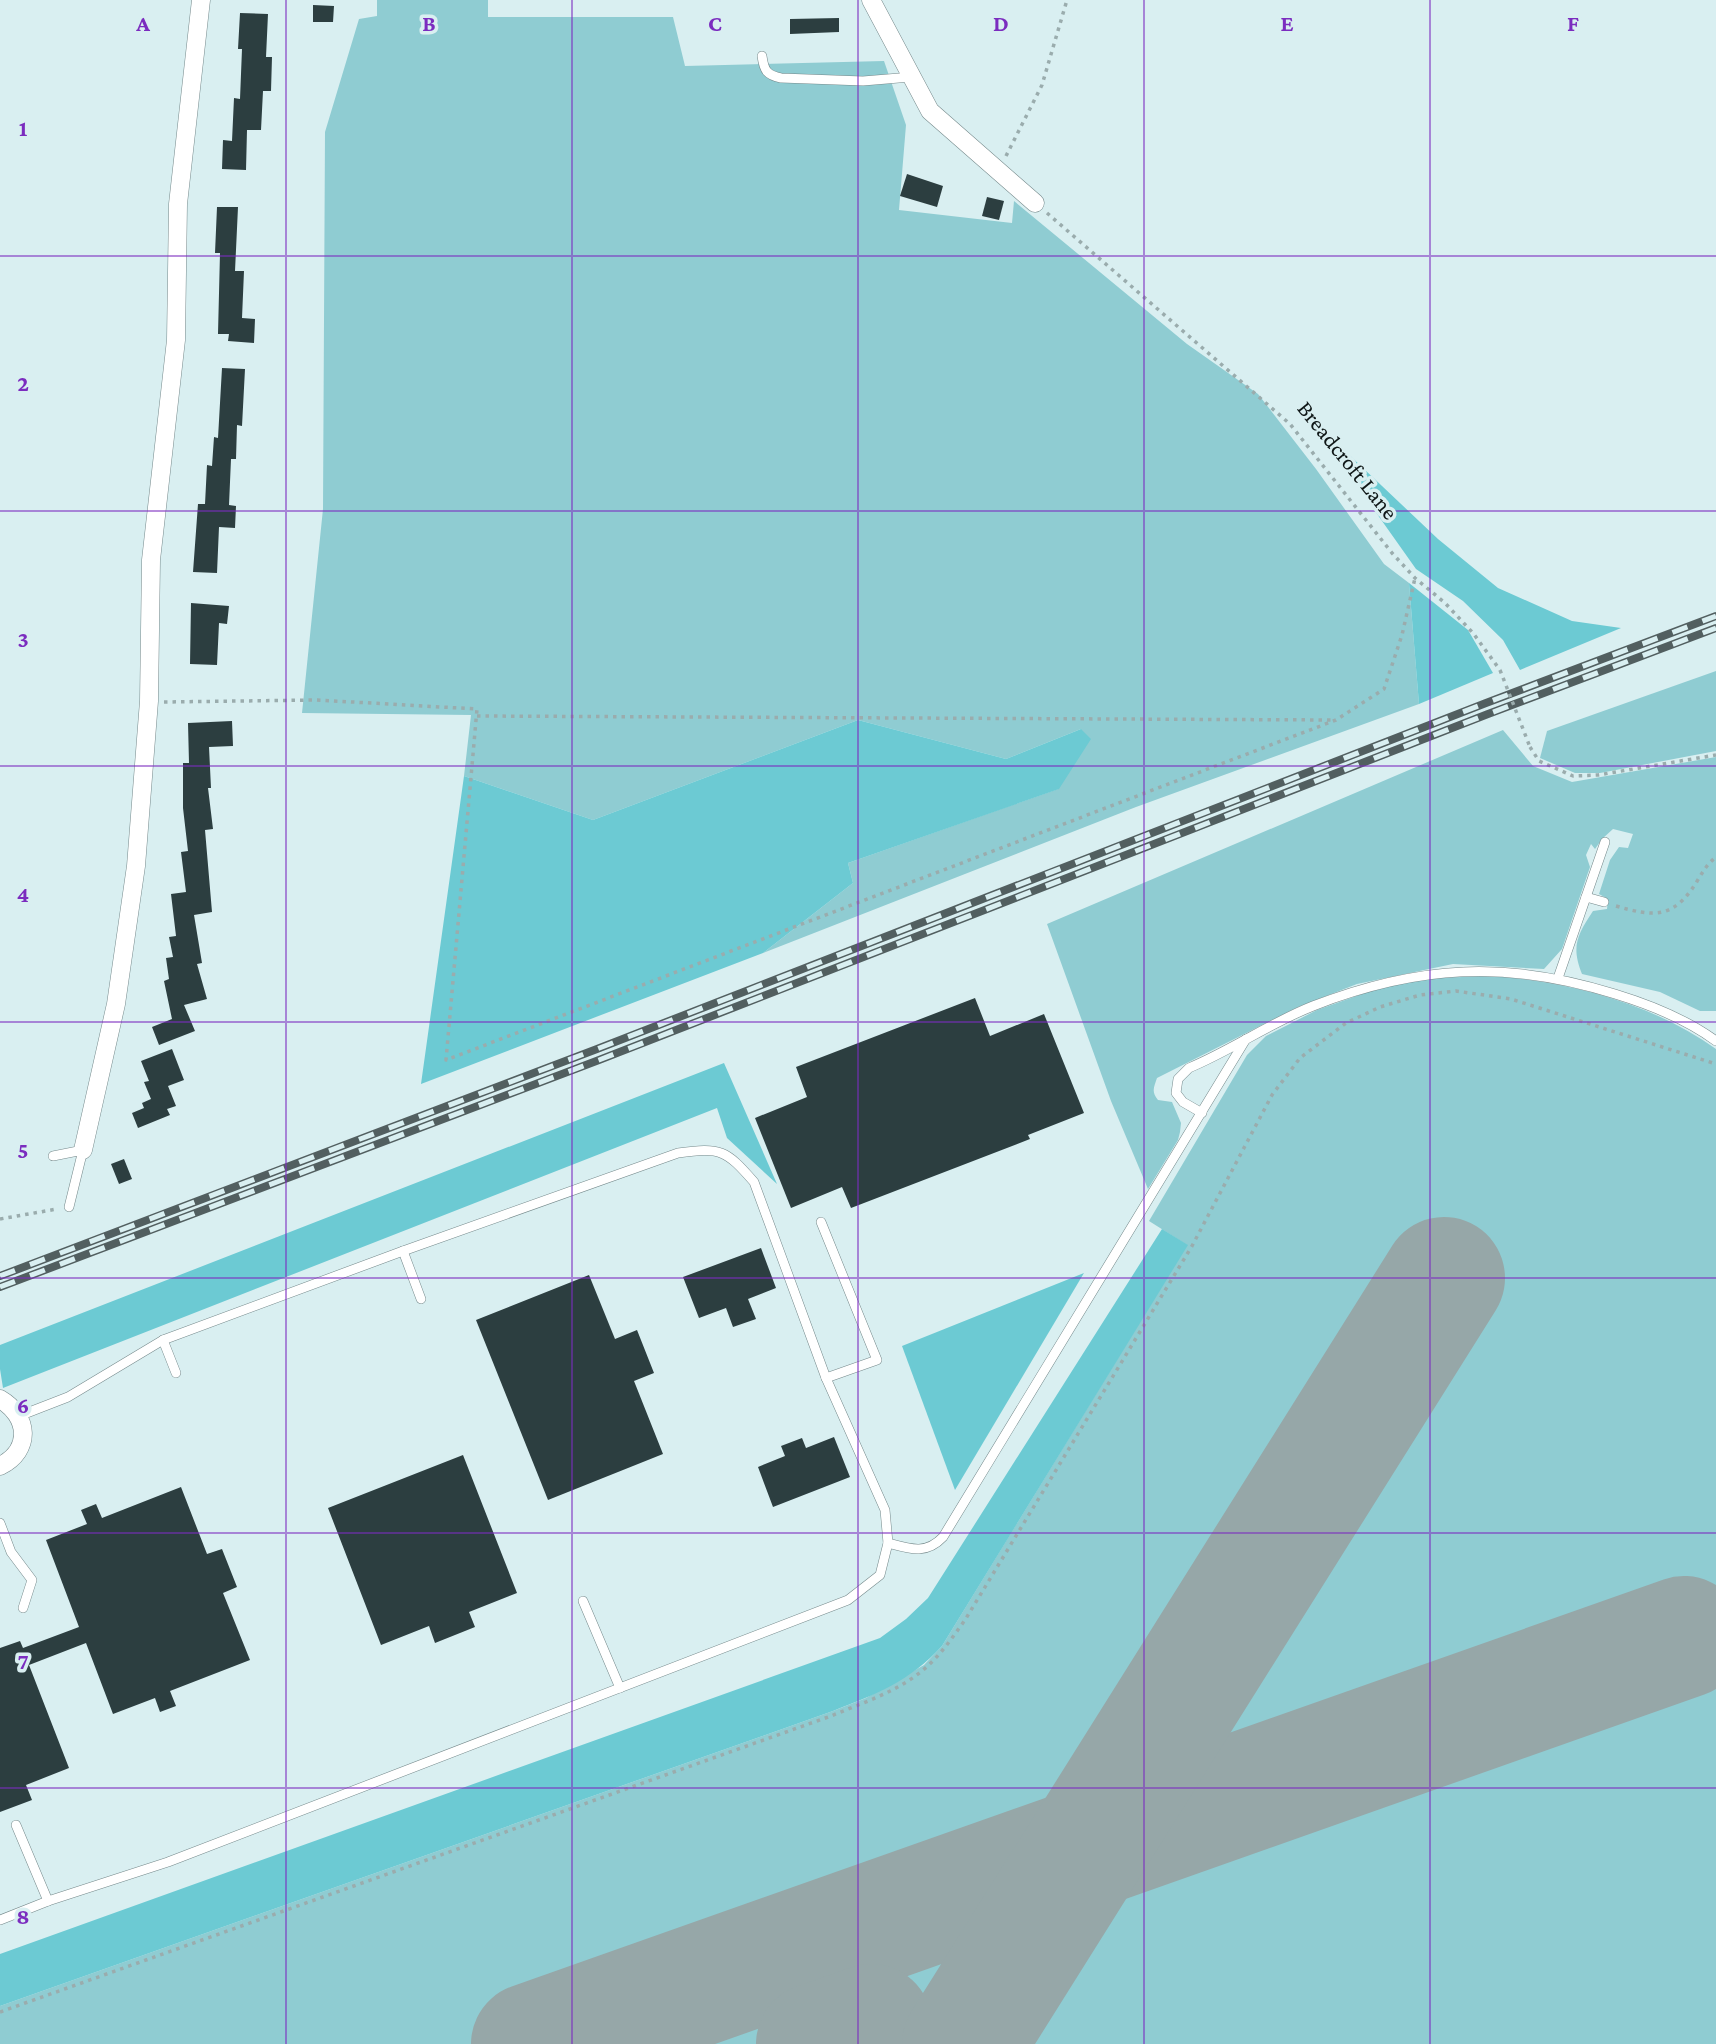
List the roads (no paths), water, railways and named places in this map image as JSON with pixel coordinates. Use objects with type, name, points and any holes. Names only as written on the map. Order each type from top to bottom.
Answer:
[{"type":"street","points":[[83,1150],[116,1004],[136,866],[149,701],[151,560],[176,340],[178,204],[201,0]]},
{"type":"street","points":[[871,0],[930,111],[1035,203]]},
{"type":"street","points":[[0,1399],[11,1405],[19,1416],[23,1439],[12,1459],[0,1466]]},
{"type":"lane","points":[[762,56],[764,70],[781,78],[863,81],[911,76]]},
{"type":"lane","points":[[1558,978],[1605,842]]},
{"type":"lane","points":[[1587,897],[1604,902]]},
{"type":"lane","points":[[1202,1113],[1179,1098],[1175,1087],[1178,1079],[1189,1068],[1312,1007],[1398,979],[1454,972],[1500,971],[1558,978],[1647,1005],[1689,1024],[1716,1041]]},
{"type":"lane","points":[[888,1544],[921,1549],[934,1547],[943,1537],[1246,1039]]},
{"type":"lane","points":[[0,1920],[48,1901],[168,1862],[848,1600],[880,1575],[888,1544],[885,1510],[826,1378],[754,1182],[733,1158],[707,1149],[678,1153],[163,1340],[68,1397],[19,1416]]},
{"type":"lane","points":[[53,1156],[83,1150],[69,1207]]},
{"type":"lane","points":[[821,1222],[877,1360],[826,1378]]},
{"type":"lane","points":[[403,1251],[421,1299]]},
{"type":"lane","points":[[163,1340],[176,1373]]},
{"type":"lane","points":[[0,1523],[11,1552],[32,1580],[23,1608]]},
{"type":"lane","points":[[583,1601],[620,1688]]},
{"type":"lane","points":[[16,1825],[48,1901]]},
{"type":"railway","points":[[0,1276],[597,1049],[1716,616]]},
{"type":"railway","points":[[0,1287],[599,1060],[1716,628]]}]
